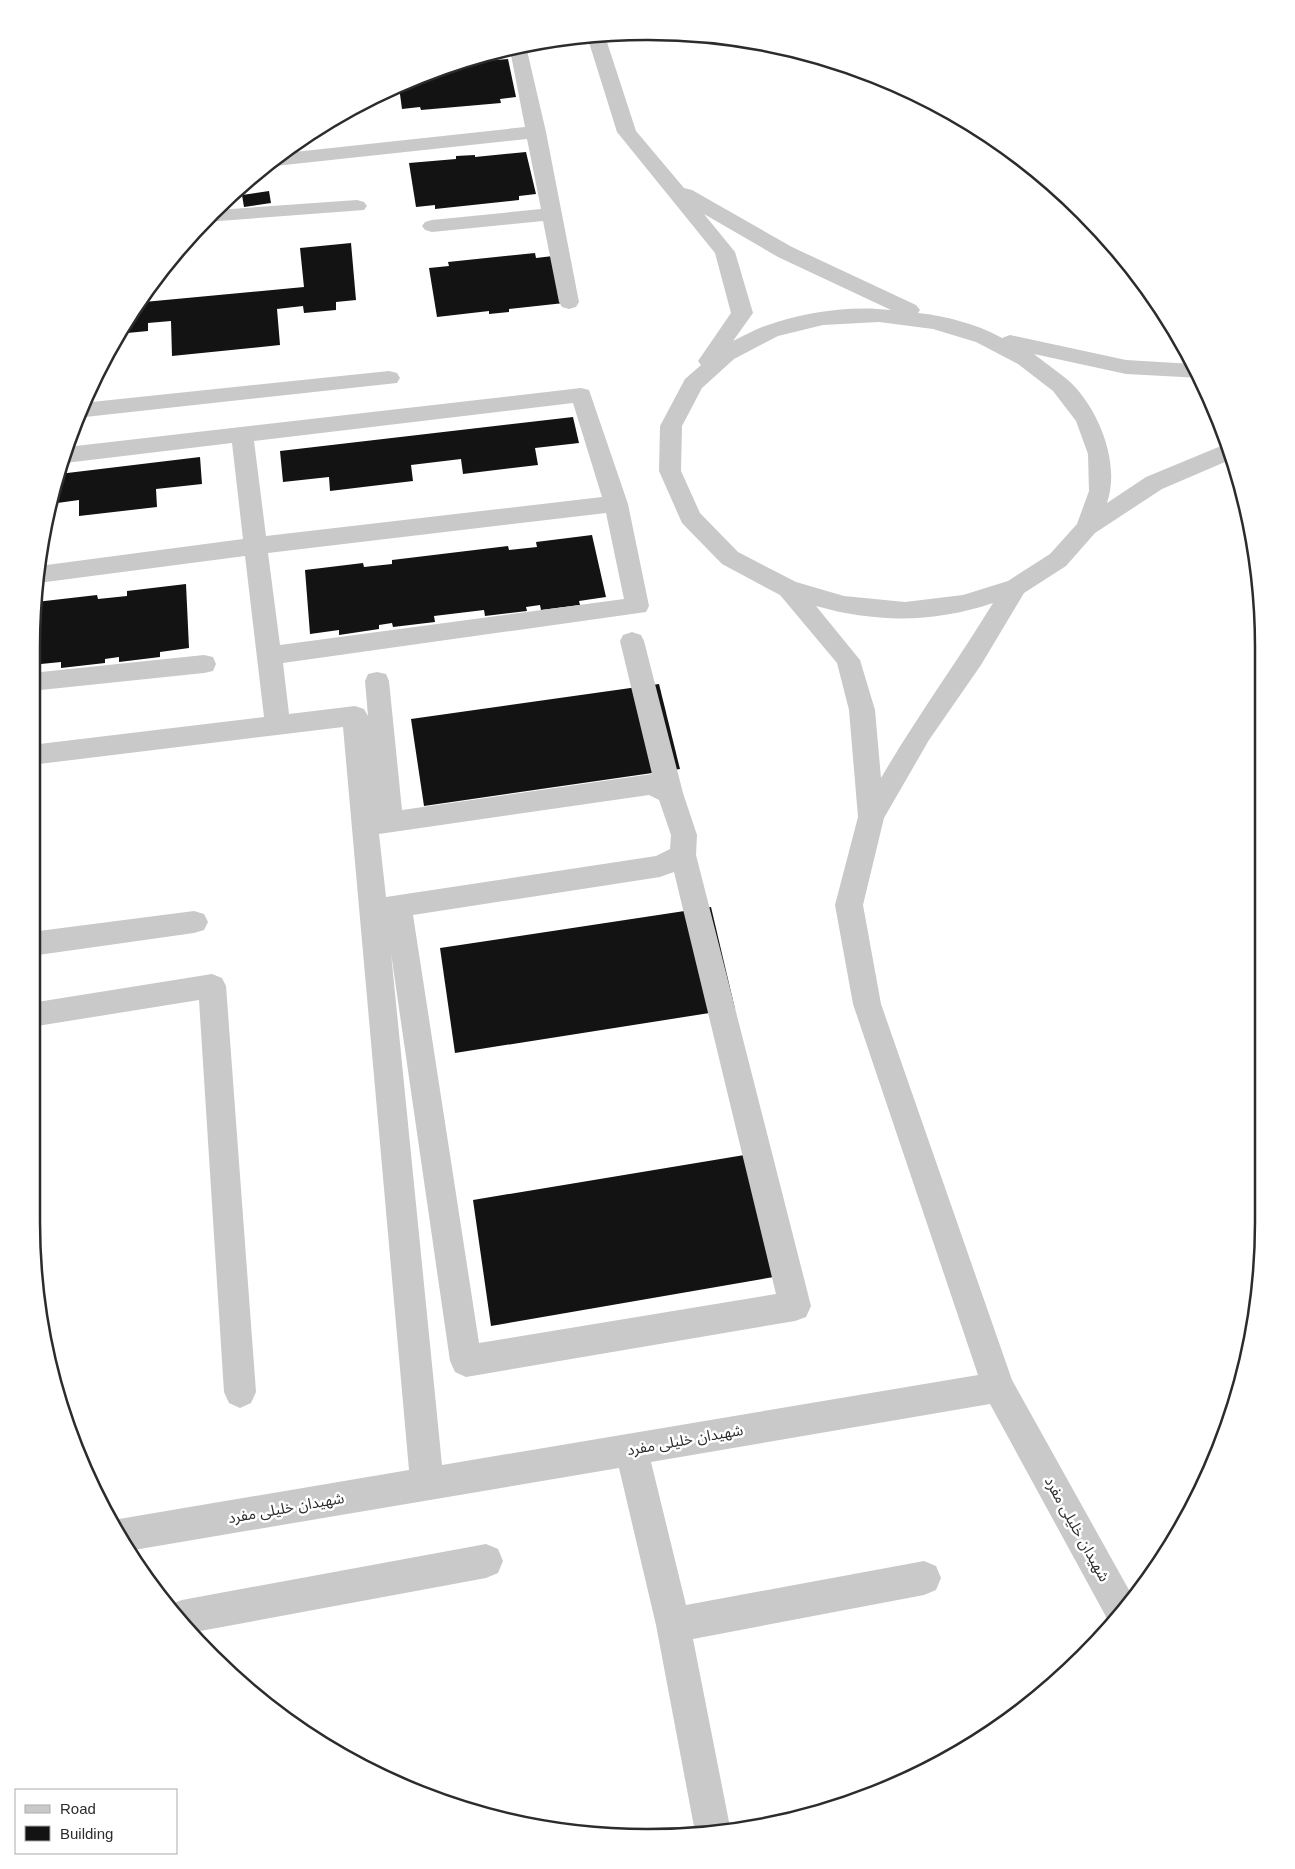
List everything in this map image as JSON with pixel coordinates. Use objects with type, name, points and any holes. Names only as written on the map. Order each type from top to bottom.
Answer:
[{"type":"street","points":[[598,42],[627,132],[725,252],[742,312],[693,384],[671,426],[670,471],[690,517],[730,558],[788,590],[844,606],[905,611],[964,604],[1016,587],[1058,560],[1086,527],[1154,483],[1223,453]]},
{"type":"street","points":[[520,54],[569,302]]},
{"type":"street","points":[[288,159],[536,132]]},
{"type":"street","points":[[671,186],[785,252],[849,284],[936,322],[984,337],[1126,367],[1188,371]]},
{"type":"street","points":[[224,213],[357,206]]},
{"type":"street","points":[[432,226],[552,214]]},
{"type":"street","points":[[693,384],[726,354],[771,331],[823,318],[879,315],[936,322]]},
{"type":"street","points":[[984,337],[1026,359],[1061,386],[1086,419],[1099,454],[1100,491],[1086,527]]},
{"type":"street","points":[[88,410],[389,378]]},
{"type":"street","points":[[71,455],[581,395],[616,504],[637,606],[269,656]]},
{"type":"street","points":[[242,436],[278,725]]},
{"type":"street","points":[[44,574],[256,546],[616,504]]},
{"type":"street","points":[[998,1387],[867,1004],[849,905],[871,817],[920,733],[972,658],[1016,587]]},
{"type":"street","points":[[788,590],[848,660],[862,710],[871,817]]},
{"type":"street","points":[[386,909],[466,1361],[795,1306],[683,855],[684,835],[670,793],[632,641]]},
{"type":"street","points":[[40,681],[204,664]]},
{"type":"street","points":[[377,680],[378,824],[386,909],[427,1484]]},
{"type":"street","points":[[40,754],[355,716],[378,824]]},
{"type":"street","points":[[378,824],[651,784],[670,793]]},
{"type":"street","points":[[386,909],[660,866],[683,855]]},
{"type":"street","points":[[40,943],[194,922]]},
{"type":"street","points":[[40,1014],[212,986],[240,1392]]},
{"type":"street","name":"شهیدان خلیلی مفرد","points":[[127,1535],[998,1387],[1118,1605]]},
{"type":"street","points":[[632,1449],[673,1625],[712,1826]]},
{"type":"street","points":[[186,1616],[486,1561]]},
{"type":"street","points":[[673,1625],[924,1578]]},
{"type":"building","points":[[508,59],[516,97],[500,99],[501,103],[421,110],[420,107],[402,109],[400,93],[452,72],[493,60]]},
{"type":"building","points":[[526,152],[536,194],[519,196],[519,200],[435,209],[435,205],[416,207],[409,163],[456,159],[456,156],[475,155],[475,157]]},
{"type":"building","points":[[269,191],[271,203],[244,207],[243,195]]},
{"type":"building","points":[[351,243],[356,300],[336,302],[336,310],[304,313],[303,306],[277,309],[280,345],[172,356],[171,321],[148,323],[148,331],[128,333],[148,302],[304,287],[300,248]]},
{"type":"building","points":[[535,253],[536,258],[553,256],[564,303],[509,309],[509,312],[489,314],[489,311],[437,317],[429,268],[449,266],[448,262]]},
{"type":"building","points":[[573,417],[579,443],[535,448],[538,465],[463,474],[461,459],[411,465],[413,481],[330,491],[329,477],[283,482],[280,451]]},
{"type":"building","points":[[200,457],[202,484],[156,489],[157,507],[79,516],[79,500],[58,503],[66,473]]},
{"type":"building","points":[[592,535],[606,597],[579,601],[580,605],[541,610],[540,605],[526,607],[527,611],[485,616],[484,610],[434,616],[435,622],[393,627],[392,623],[379,625],[379,629],[339,635],[339,630],[310,634],[305,570],[363,563],[364,567],[392,564],[392,560],[508,546],[509,550],[537,547],[536,542]]},
{"type":"building","points":[[186,584],[189,648],[160,652],[160,657],[119,662],[119,657],[105,659],[105,663],[61,668],[61,662],[40,664],[42,601],[97,595],[98,599],[127,596],[127,591]]},
{"type":"building","points":[[659,684],[680,769],[424,806],[411,719]]},
{"type":"building","points":[[711,907],[735,1009],[455,1053],[440,948]]},
{"type":"building","points":[[768,1151],[797,1273],[491,1326],[473,1200]]}]
